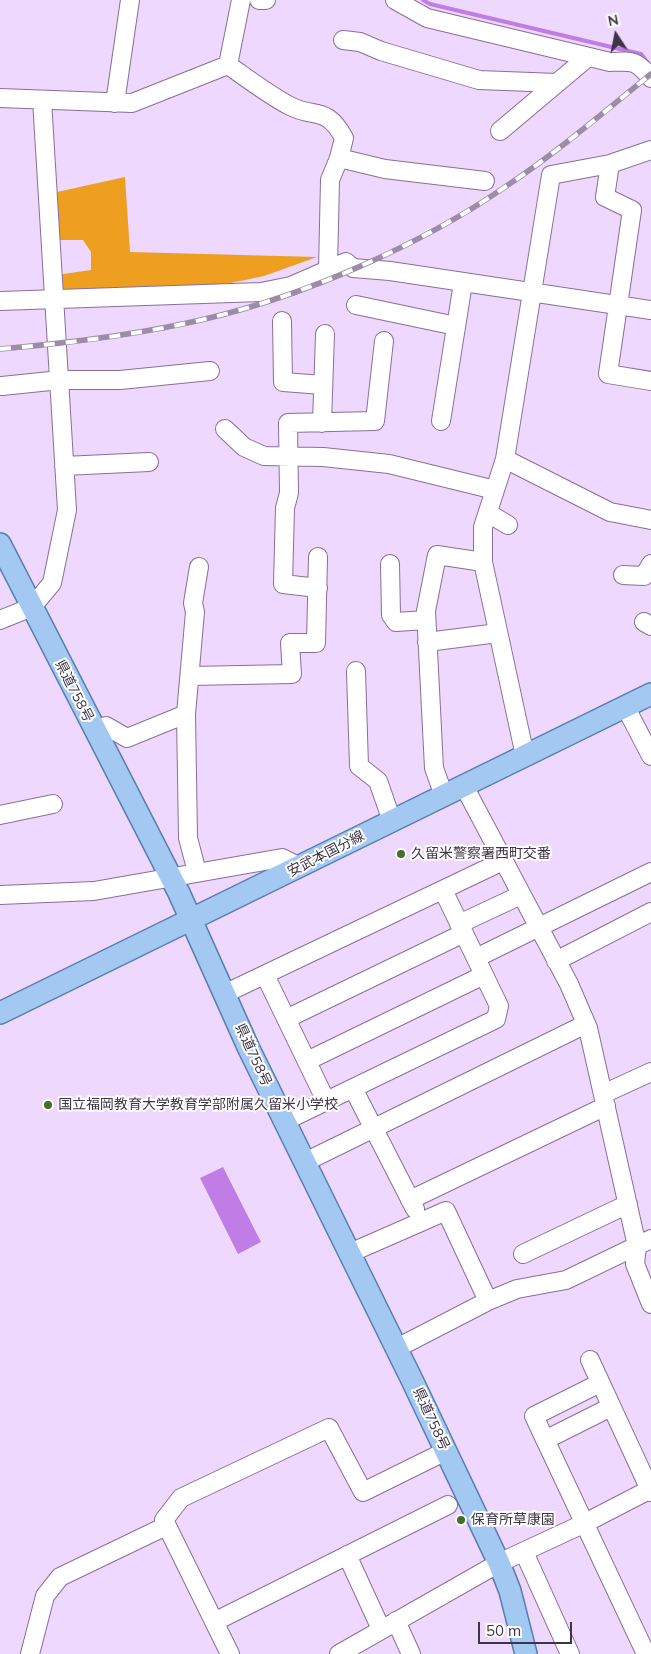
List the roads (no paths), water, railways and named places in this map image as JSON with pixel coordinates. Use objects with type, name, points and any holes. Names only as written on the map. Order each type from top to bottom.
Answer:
[{"type":"main road","name":"県道758号","points":[[0,544],[94,730],[171,876],[224,994],[446,1451],[499,1563],[510,1591],[526,1654]]},
{"type":"main road","name":"安武本国分線","points":[[0,1013],[651,694]]},
{"type":"street","points":[[115,103],[130,0]]},
{"type":"street","points":[[228,65],[241,0]]},
{"type":"street","points":[[259,0],[266,0]]},
{"type":"street","points":[[395,0],[427,18],[610,62],[633,61],[640,65],[651,78]]},
{"type":"street","points":[[343,40],[360,42],[381,51],[479,80],[557,83]]},
{"type":"street","points":[[500,132],[588,57]]},
{"type":"street","points":[[0,98],[132,103],[228,65]]},
{"type":"street","points":[[228,65],[292,107],[317,112],[336,123],[344,138],[339,158],[330,180],[328,269]]},
{"type":"street","points":[[0,620],[32,607],[52,583],[67,510],[42,100]]},
{"type":"street","points":[[525,756],[483,562],[483,527],[506,459],[552,175],[610,164],[651,150]]},
{"type":"street","points":[[339,158],[385,169],[484,181]]},
{"type":"street","points":[[610,164],[606,197],[632,210],[608,374],[651,381]]},
{"type":"street","points":[[0,301],[261,292],[291,286],[346,262],[353,268],[390,271],[533,294],[651,310]]},
{"type":"street","points":[[441,421],[463,283]]},
{"type":"street","points":[[356,305],[456,326]]},
{"type":"street","points":[[282,321],[283,382],[323,385]]},
{"type":"street","points":[[322,423],[326,334]]},
{"type":"street","points":[[318,588],[283,584],[285,508],[289,493],[288,424],[375,422],[384,341]]},
{"type":"street","points":[[2,386],[60,380],[120,380],[210,372]]},
{"type":"street","points":[[226,429],[244,447],[264,456],[324,457],[389,464],[495,490]]},
{"type":"street","points":[[506,459],[610,512],[651,520]]},
{"type":"street","points":[[64,466],[149,462]]},
{"type":"street","points":[[488,513],[508,525]]},
{"type":"street","points":[[444,796],[434,768],[426,611],[437,555],[483,562]]},
{"type":"street","points":[[190,676],[292,674],[290,643],[316,644],[318,557]]},
{"type":"street","points":[[390,564],[391,615],[396,622],[426,620]]},
{"type":"street","points":[[622,575],[644,576],[651,564]]},
{"type":"street","points":[[197,872],[188,838],[186,714],[195,612],[193,602],[199,567]]},
{"type":"street","points":[[427,642],[498,633]]},
{"type":"street","points":[[356,671],[359,766],[378,781],[392,821]]},
{"type":"street","points":[[625,706],[651,756]]},
{"type":"street","points":[[94,730],[106,726],[127,738],[186,714]]},
{"type":"street","points":[[464,786],[556,961],[586,1024],[628,1204],[644,1243],[635,1264],[651,1304]]},
{"type":"street","points":[[0,816],[53,804]]},
{"type":"street","points":[[0,895],[94,890],[282,858],[300,867]]},
{"type":"street","points":[[224,994],[503,861]]},
{"type":"street","points":[[476,958],[651,872]]},
{"type":"street","points":[[285,1121],[496,1019],[499,1006],[443,890]]},
{"type":"street","points":[[286,1019],[462,928],[521,895]]},
{"type":"street","points":[[556,961],[651,912]]},
{"type":"street","points":[[265,975],[326,1101]]},
{"type":"street","points":[[307,1061],[484,975]]},
{"type":"street","points":[[305,1162],[586,1024]]},
{"type":"street","points":[[410,1200],[604,1100],[651,1072]]},
{"type":"street","points":[[357,1096],[422,1222]]},
{"type":"street","points":[[523,1254],[628,1204]]},
{"type":"street","points":[[350,1253],[446,1211],[488,1301]]},
{"type":"street","points":[[397,1348],[488,1301],[517,1289],[566,1280],[644,1243]]},
{"type":"street","points":[[339,1654],[499,1563],[651,1490],[590,1360]]},
{"type":"street","points":[[600,1383],[534,1416],[646,1654]]},
{"type":"street","points":[[546,1440],[611,1407]]},
{"type":"street","points":[[230,1654],[164,1520],[181,1498],[329,1428],[363,1492],[446,1451]]},
{"type":"street","points":[[214,1622],[448,1505]]},
{"type":"street","points":[[30,1654],[45,1596],[60,1577],[166,1526]]},
{"type":"street","points":[[524,1552],[570,1654]]},
{"type":"street","points":[[347,1556],[388,1625],[412,1654]]},
{"type":"waterway","points":[[423,0],[430,4],[641,54],[648,63]]},
{"type":"railway","points":[[0,349],[103,338],[205,319],[282,297],[361,266],[437,229],[505,187],[561,147],[651,74]]},
{"type":"place","name":"久留米警察署西町交番","points":[[401,854]]},
{"type":"place","name":"国立福岡教育大学教育学部附属久留米小学校","points":[[48,1105]]},
{"type":"place","name":"保育所草康園","points":[[461,1520]]}]
